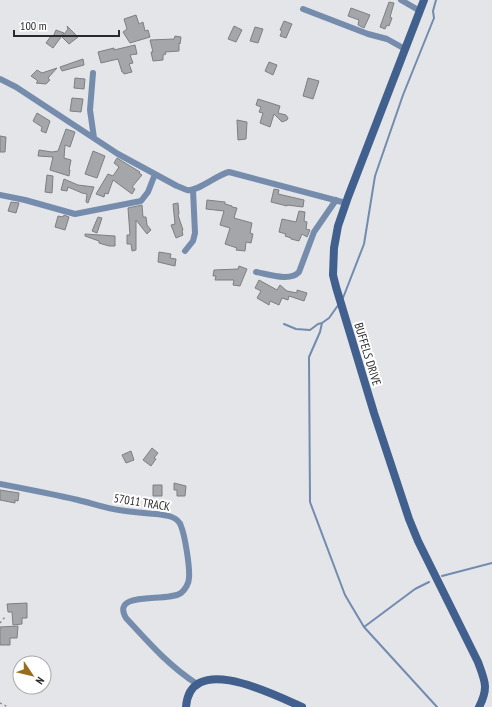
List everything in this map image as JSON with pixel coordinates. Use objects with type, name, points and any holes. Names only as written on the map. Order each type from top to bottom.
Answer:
[{"type":"street","points":[[401,0],[420,11]]},
{"type":"street","name":"BUFFELS DRIVE","points":[[424,0],[338,226],[334,248],[333,275],[345,320],[374,413],[409,518],[418,541],[478,662],[484,678],[485,696],[479,707]]},
{"type":"street","points":[[303,9],[362,32],[387,39],[405,49]]},
{"type":"street","points":[[93,73],[90,110],[94,138]]},
{"type":"street","points":[[0,79],[16,87],[118,154],[187,190],[193,190],[221,174],[229,172],[346,203]]},
{"type":"street","points":[[0,195],[24,200],[69,213],[81,213],[142,200],[148,192],[155,174]]},
{"type":"street","points":[[186,251],[193,241],[195,233],[193,190]]},
{"type":"street","points":[[256,272],[276,276],[296,276],[299,272],[314,232],[336,200]]},
{"type":"street","name":"57011 TRACK","points":[[0,484],[118,510],[169,516],[177,520],[181,525],[183,533],[189,570],[189,578],[186,587],[181,593],[174,596],[132,600],[125,603],[122,612],[167,662],[184,676],[197,684]]},
{"type":"street","points":[[186,707],[189,692],[197,684],[206,680],[219,679],[239,682],[257,688],[302,707]]},
{"type":"path","points":[[0,623],[5,617]]},
{"type":"path","points":[[0,703],[8,707]]},
{"type":"building","points":[[389,2],[394,3],[390,17],[392,18],[389,26],[387,25],[385,29],[380,27]]},
{"type":"building","points":[[351,8],[370,15],[364,28],[358,25],[359,20],[348,16]]},
{"type":"building","points":[[136,15],[139,24],[143,22],[145,31],[148,30],[150,37],[130,43],[123,32],[127,29],[124,19]]},
{"type":"building","points":[[284,21],[292,24],[286,38],[280,36],[282,31],[280,30]]},
{"type":"building","points":[[67,26],[78,37],[69,44],[62,37],[68,29]]},
{"type":"building","points":[[234,26],[242,30],[236,42],[228,39]]},
{"type":"building","points":[[255,27],[263,29],[258,43],[250,41]]},
{"type":"building","points":[[56,30],[64,33],[53,48],[46,43],[51,36],[53,37]]},
{"type":"building","points":[[175,36],[181,37],[179,51],[165,52],[166,54],[163,55],[163,60],[153,61],[151,52],[153,52],[150,40],[174,39]]},
{"type":"building","points":[[135,45],[137,54],[130,55],[133,63],[129,64],[132,72],[124,74],[118,59],[101,63],[98,52]]},
{"type":"building","points":[[83,59],[84,65],[62,71],[60,67]]},
{"type":"building","points":[[269,62],[277,65],[273,75],[265,71]]},
{"type":"building","points":[[57,68],[48,78],[50,80],[46,84],[36,83],[38,81],[31,76],[37,70],[42,73]]},
{"type":"building","points":[[75,78],[85,79],[84,89],[74,88]]},
{"type":"building","points":[[308,78],[319,81],[313,99],[303,96]]},
{"type":"building","points":[[72,98],[83,99],[81,112],[70,111]]},
{"type":"building","points":[[258,99],[280,106],[278,113],[286,115],[288,118],[287,120],[282,122],[274,114],[270,127],[260,123],[263,113],[259,112],[261,107],[256,105]]},
{"type":"building","points":[[37,113],[50,121],[46,133],[41,131],[42,127],[33,121]]},
{"type":"building","points":[[237,120],[247,122],[246,139],[238,140]]},
{"type":"building","points":[[66,129],[75,132],[70,147],[65,145],[64,158],[71,160],[69,176],[50,170],[53,157],[38,156],[39,150],[52,152],[58,151]]},
{"type":"building","points":[[0,136],[6,137],[5,152],[0,152]]},
{"type":"building","points":[[93,151],[105,156],[97,178],[85,174]]},
{"type":"building","points":[[117,158],[140,172],[139,173],[142,175],[132,187],[135,189],[132,194],[113,180],[108,194],[105,193],[104,197],[96,194],[108,174],[113,176],[119,167],[114,163]]},
{"type":"building","points":[[47,175],[53,176],[52,193],[45,192]]},
{"type":"building","points":[[64,179],[78,185],[94,187],[88,203],[86,202],[87,194],[68,187],[67,191],[61,190]]},
{"type":"building","points":[[274,189],[279,190],[278,194],[304,200],[303,207],[287,206],[271,202]]},
{"type":"building","points":[[207,200],[225,202],[225,204],[237,208],[234,218],[252,223],[250,233],[253,234],[251,243],[246,242],[245,251],[236,250],[237,248],[225,244],[230,228],[220,225],[224,211],[206,209]]},
{"type":"building","points":[[11,202],[19,203],[16,213],[8,211]]},
{"type":"building","points":[[178,203],[178,215],[183,230],[183,235],[176,238],[171,225],[175,224],[173,204]]},
{"type":"building","points":[[142,205],[143,217],[146,217],[147,225],[151,230],[147,234],[136,220],[136,250],[132,251],[131,244],[127,244],[127,235],[130,235],[128,208]]},
{"type":"building","points":[[299,211],[305,212],[304,221],[307,222],[306,229],[310,230],[307,237],[302,234],[299,241],[291,239],[285,236],[286,234],[279,232],[282,219],[296,222]]},
{"type":"building","points":[[64,215],[69,217],[65,230],[55,227],[58,216],[63,217]]},
{"type":"building","points":[[98,217],[102,218],[97,233],[92,231]]},
{"type":"building","points":[[85,234],[115,236],[115,246],[99,243],[99,241],[85,236]]},
{"type":"building","points":[[159,252],[171,254],[170,258],[176,259],[175,266],[158,262]]},
{"type":"building","points":[[239,266],[247,269],[240,286],[233,285],[234,280],[215,280],[216,276],[213,276],[214,270],[238,269]]},
{"type":"building","points":[[259,280],[277,290],[280,285],[287,291],[297,293],[297,290],[307,293],[304,301],[289,296],[288,300],[282,298],[279,305],[270,301],[269,305],[257,298],[261,291],[255,288]]},
{"type":"building","points":[[152,448],[158,453],[151,466],[143,460]]},
{"type":"building","points":[[131,451],[134,460],[126,463],[122,455]]},
{"type":"building","points":[[174,483],[186,486],[185,496],[177,496],[177,490],[174,490]]},
{"type":"building","points":[[153,485],[162,485],[162,496],[153,496]]},
{"type":"building","points":[[0,490],[19,493],[18,501],[15,500],[15,503],[0,500]]},
{"type":"building","points":[[27,603],[27,618],[22,618],[22,624],[13,625],[12,612],[8,612],[7,604]]},
{"type":"building","points":[[18,626],[17,638],[10,638],[10,645],[0,645],[0,627]]},
{"type":"waterway","points":[[343,298],[364,244],[375,176],[403,95],[434,18],[433,11],[436,0]]},
{"type":"waterway","points":[[339,304],[329,318],[322,323],[320,332],[309,357],[310,502],[345,595],[364,627],[437,707]]},
{"type":"waterway","points":[[284,324],[296,329],[310,330],[322,323]]},
{"type":"waterway","points":[[442,576],[492,563]]},
{"type":"waterway","points":[[364,627],[415,589],[429,582]]}]
